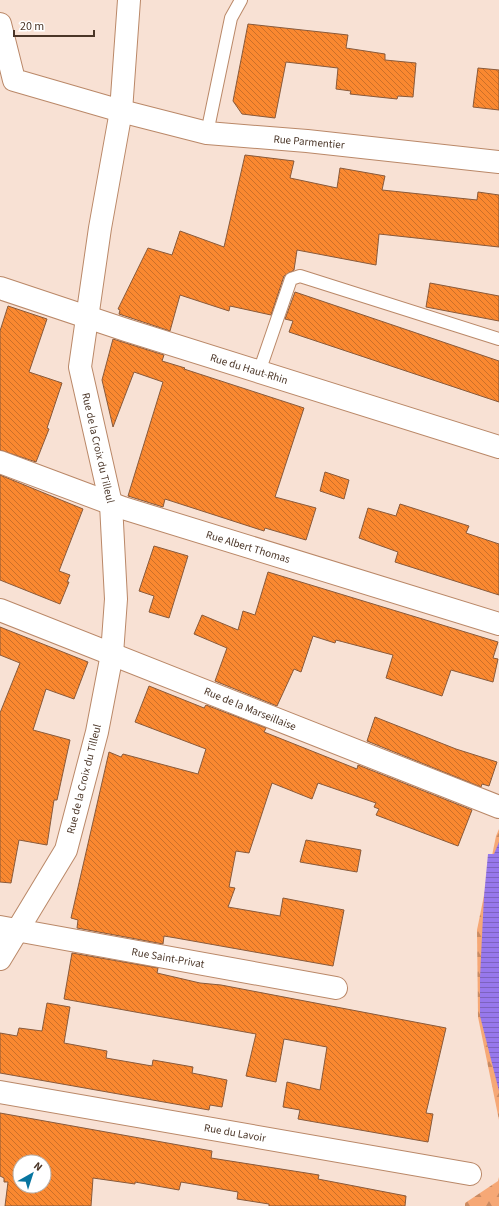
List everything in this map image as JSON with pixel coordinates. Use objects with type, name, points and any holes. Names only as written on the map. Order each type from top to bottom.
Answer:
[{"type":"street","name":"Rue de la Croix du Tilleul","points":[[0,959],[9,929],[66,850],[97,732],[112,654],[116,599],[111,504],[80,366],[86,316],[121,111],[129,0]]},
{"type":"street","points":[[0,24],[7,79],[121,111]]},
{"type":"street","name":"Rue Parmentier","points":[[121,111],[207,134],[307,141],[499,162]]},
{"type":"street","name":"Rue du Haut-Rhin","points":[[0,288],[259,372],[499,447]]},
{"type":"street","name":"Rue Albert Thomas","points":[[0,462],[111,504],[499,624]]},
{"type":"street","name":"Rue de la Marseillaise","points":[[0,610],[499,807]]},
{"type":"street","name":"Rue Saint-Privat","points":[[9,929],[336,988]]},
{"type":"street","name":"Rue du Lavoir","points":[[0,1092],[470,1174]]},
{"type":"lane","points":[[207,134],[231,18],[241,0]]},
{"type":"lane","points":[[259,372],[291,279],[300,276],[499,339]]},
{"type":"green space","points":[[499,829],[499,1120],[478,1017],[477,930],[496,836]]},
{"type":"green space","points":[[499,1177],[499,1206],[465,1206],[465,1203],[498,1181]]},
{"type":"shaded area","points":[[499,842],[499,1091],[480,1016],[480,977],[484,896],[488,854],[494,854]]},
{"type":"building","points":[[248,24],[348,35],[346,48],[385,54],[385,60],[416,63],[413,97],[398,96],[397,99],[350,94],[351,91],[336,89],[338,68],[286,62],[275,118],[242,114],[233,101]]},
{"type":"building","points":[[478,68],[499,70],[499,110],[473,107]]},
{"type":"building","points":[[245,155],[294,161],[290,178],[337,188],[340,168],[385,176],[382,190],[477,200],[478,192],[499,195],[499,247],[379,234],[376,265],[297,250],[294,270],[284,276],[271,315],[230,306],[229,311],[180,295],[170,331],[119,314],[120,310],[118,309],[148,248],[172,255],[180,231],[224,247]]},
{"type":"building","points":[[430,283],[499,296],[499,321],[426,307]]},
{"type":"building","points":[[295,292],[499,361],[499,402],[289,332],[293,321],[285,319]]},
{"type":"building","points":[[8,306],[47,319],[29,372],[62,383],[47,428],[49,429],[36,462],[0,450],[0,331]]},
{"type":"building","points":[[113,339],[164,355],[162,361],[185,368],[184,369],[304,408],[275,497],[316,508],[306,540],[265,528],[264,531],[165,499],[163,507],[128,496],[163,382],[134,372],[113,427],[102,380]]},
{"type":"building","points":[[325,472],[349,480],[344,499],[320,491]]},
{"type":"building","points":[[0,475],[83,509],[59,571],[70,575],[67,582],[69,582],[60,604],[0,580]]},
{"type":"building","points":[[400,504],[469,526],[466,533],[499,544],[499,595],[395,562],[398,552],[359,538],[368,508],[396,516]]},
{"type":"building","points":[[154,546],[188,556],[169,618],[149,612],[154,596],[139,591]]},
{"type":"building","points":[[268,572],[498,642],[493,658],[498,659],[493,682],[451,670],[442,696],[386,678],[393,655],[336,640],[335,643],[313,636],[301,672],[294,669],[277,706],[215,681],[227,648],[194,634],[202,615],[238,630],[243,611],[255,615]]},
{"type":"building","points":[[0,627],[88,662],[74,699],[46,689],[33,730],[70,740],[57,800],[54,800],[47,845],[19,840],[11,883],[0,882],[0,713],[20,663],[0,655]]},
{"type":"building","points":[[149,686],[204,708],[206,705],[266,728],[264,732],[357,769],[358,765],[472,810],[458,846],[376,815],[379,809],[374,807],[376,803],[318,783],[312,799],[272,783],[249,853],[236,851],[229,887],[235,888],[228,907],[280,916],[283,898],[344,910],[333,966],[164,936],[163,944],[77,928],[78,920],[71,918],[109,752],[121,757],[123,754],[198,774],[206,749],[135,722]]},
{"type":"building","points":[[375,717],[456,749],[497,762],[489,786],[482,784],[481,787],[367,741]]},
{"type":"building","points":[[306,840],[361,850],[357,872],[300,862]]},
{"type":"building","points":[[72,953],[158,968],[157,973],[200,983],[221,985],[446,1028],[426,1113],[433,1114],[428,1142],[298,1119],[300,1110],[283,1107],[287,1082],[320,1090],[327,1047],[284,1039],[276,1082],[246,1076],[256,1034],[64,999]]},
{"type":"building","points":[[47,1003],[70,1007],[64,1043],[107,1051],[106,1058],[152,1066],[153,1060],[193,1067],[192,1073],[227,1080],[222,1107],[210,1105],[209,1110],[0,1073],[0,1033],[17,1036],[19,1028],[42,1031]]},
{"type":"building","points":[[0,1113],[212,1151],[211,1158],[319,1175],[318,1179],[406,1196],[405,1206],[269,1206],[269,1204],[237,1199],[238,1192],[181,1182],[179,1190],[135,1182],[135,1184],[93,1178],[91,1206],[5,1206],[8,1182],[4,1182],[4,1178],[0,1176]]}]
